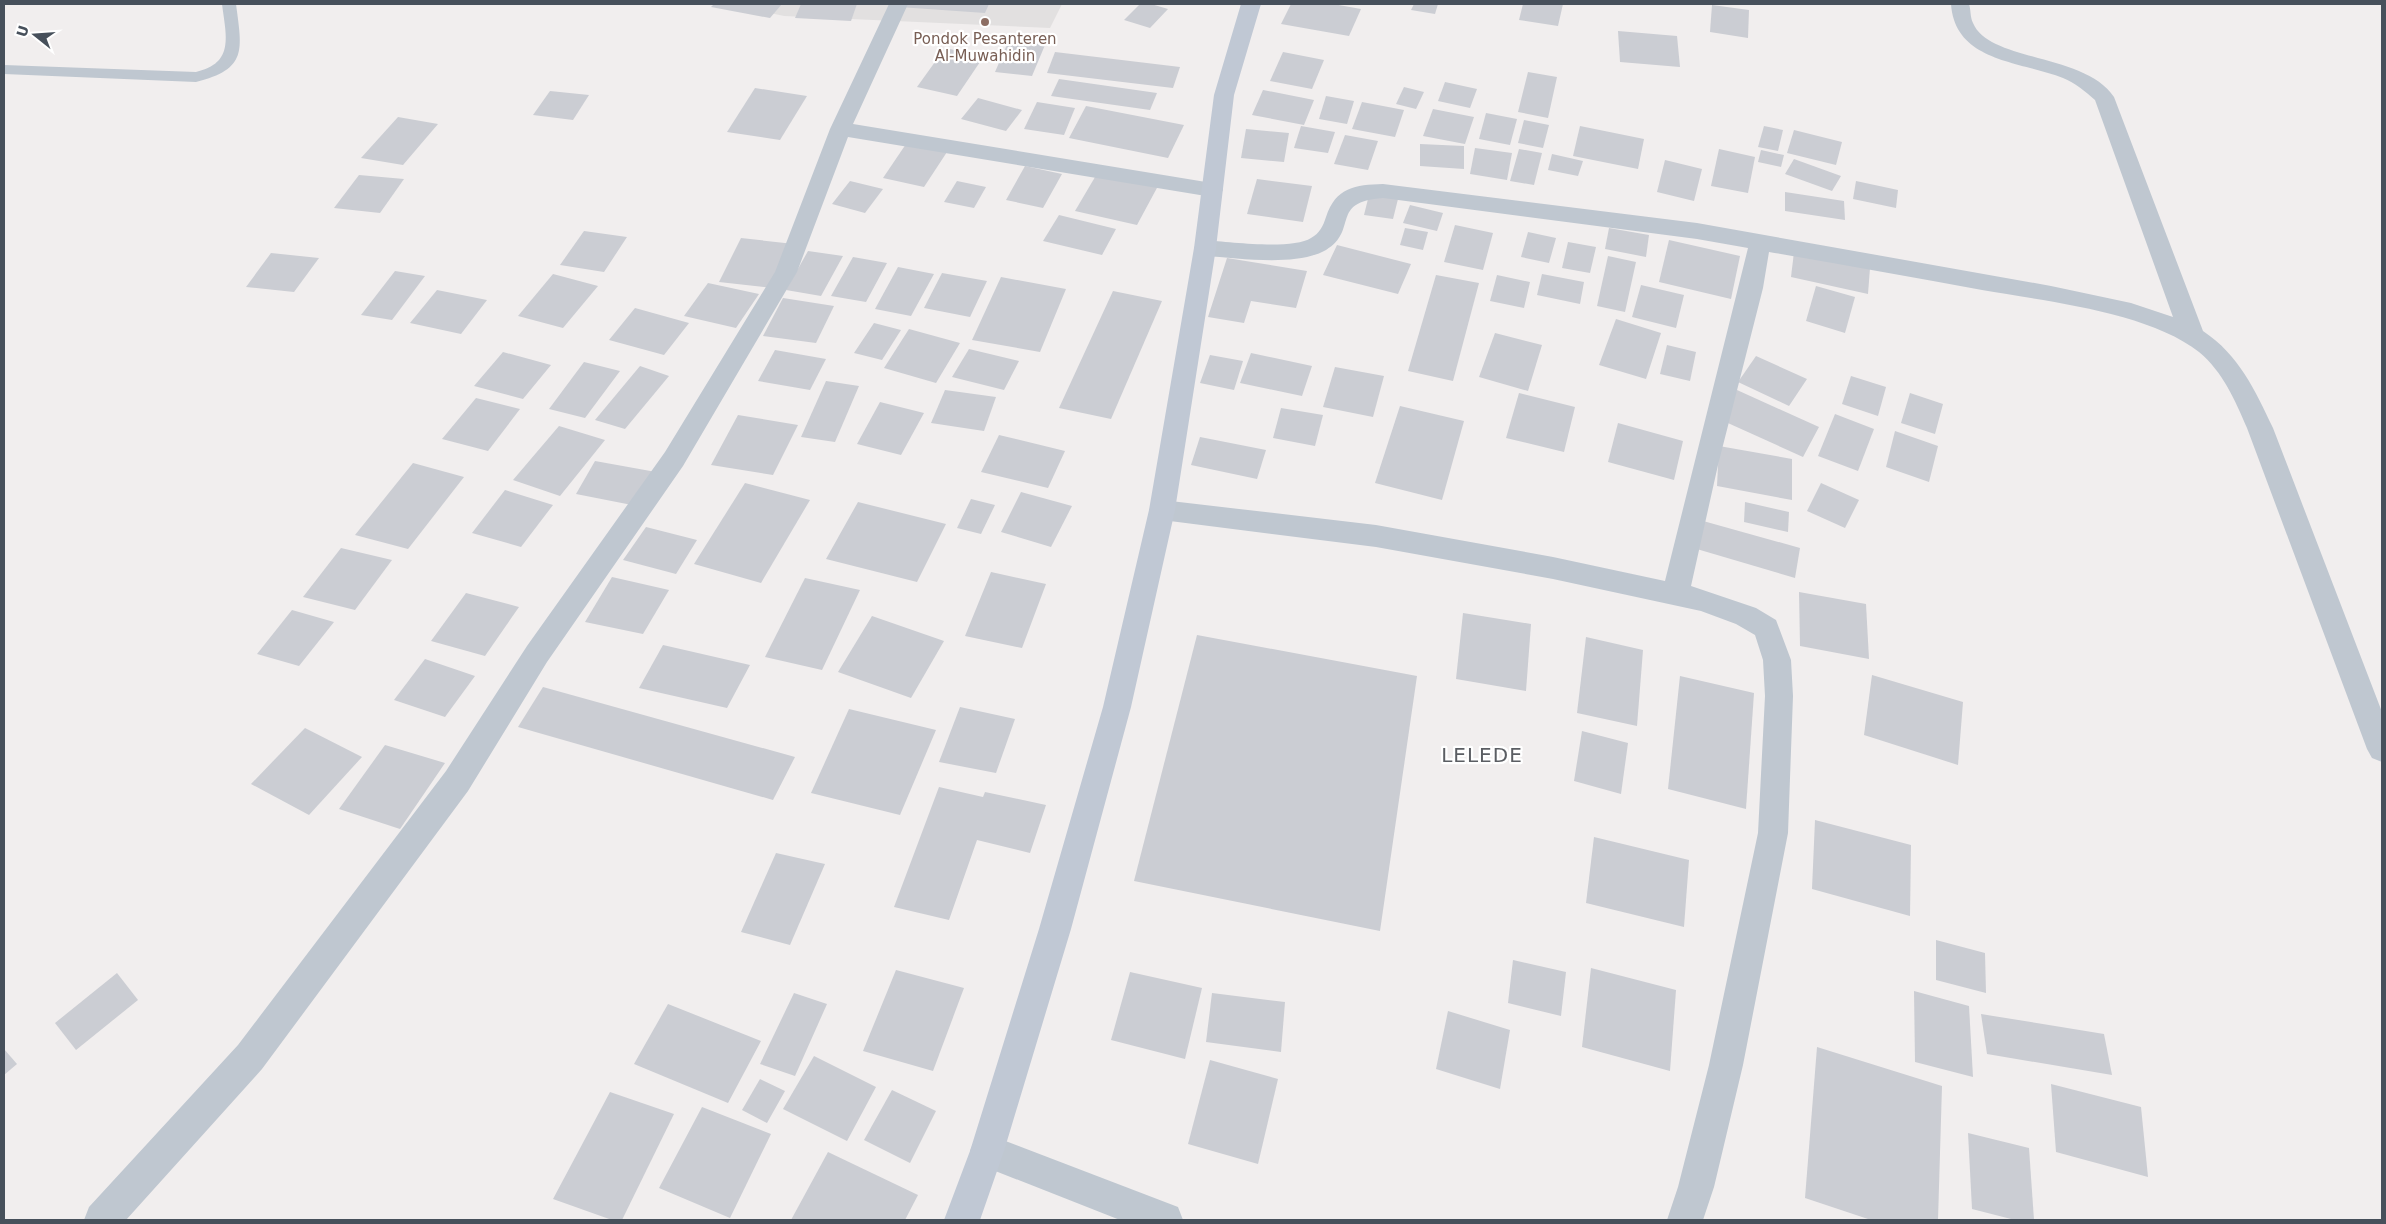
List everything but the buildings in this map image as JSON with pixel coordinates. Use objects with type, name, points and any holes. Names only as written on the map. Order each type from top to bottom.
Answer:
[{"type":"main road","points":[[962,1220],[986,1151],[1055,929],[1117,708],[1162,510],[1205,248],[1224,95],[1252,4]]},
{"type":"street","points":[[102,1220],[250,1057],[457,781],[537,654],[674,459],[786,272],[840,129],[898,4]]},
{"type":"street","points":[[1960,4],[1964,26],[1977,41],[1996,51],[2074,74],[2095,86],[2104,97],[2192,335]]},
{"type":"street","points":[[840,129],[1212,190]]},
{"type":"street","points":[[1205,248],[1280,251],[1313,248],[1320,244],[1328,235],[1341,204],[1364,191],[1383,191],[1697,231],[1966,279],[2131,311],[2160,320],[2192,335],[2225,363],[2241,387],[2260,428],[2382,750]]},
{"type":"street","points":[[1676,594],[1704,465],[1751,288],[1760,242]]},
{"type":"street","points":[[1162,510],[1376,536],[1553,568],[1703,600],[1758,621],[1766,628],[1776,660],[1779,696],[1773,833],[1726,1065],[1696,1188],[1685,1220]]},
{"type":"street","points":[[986,1151],[1165,1220]]},
{"type":"lane","points":[[4,70],[196,77],[208,75],[227,65],[232,53],[229,4]]},
{"type":"shaded area","name":"Pondok Pesanteren Al-Muwahidin","points":[[728,4],[1062,4],[1050,28],[784,16]]},
{"type":"place","name":"Pondok Pesanteren Al-Muwahidin","points":[[985,22]]},
{"type":"district","name":"LELEDE","points":[[1482,755]]}]
